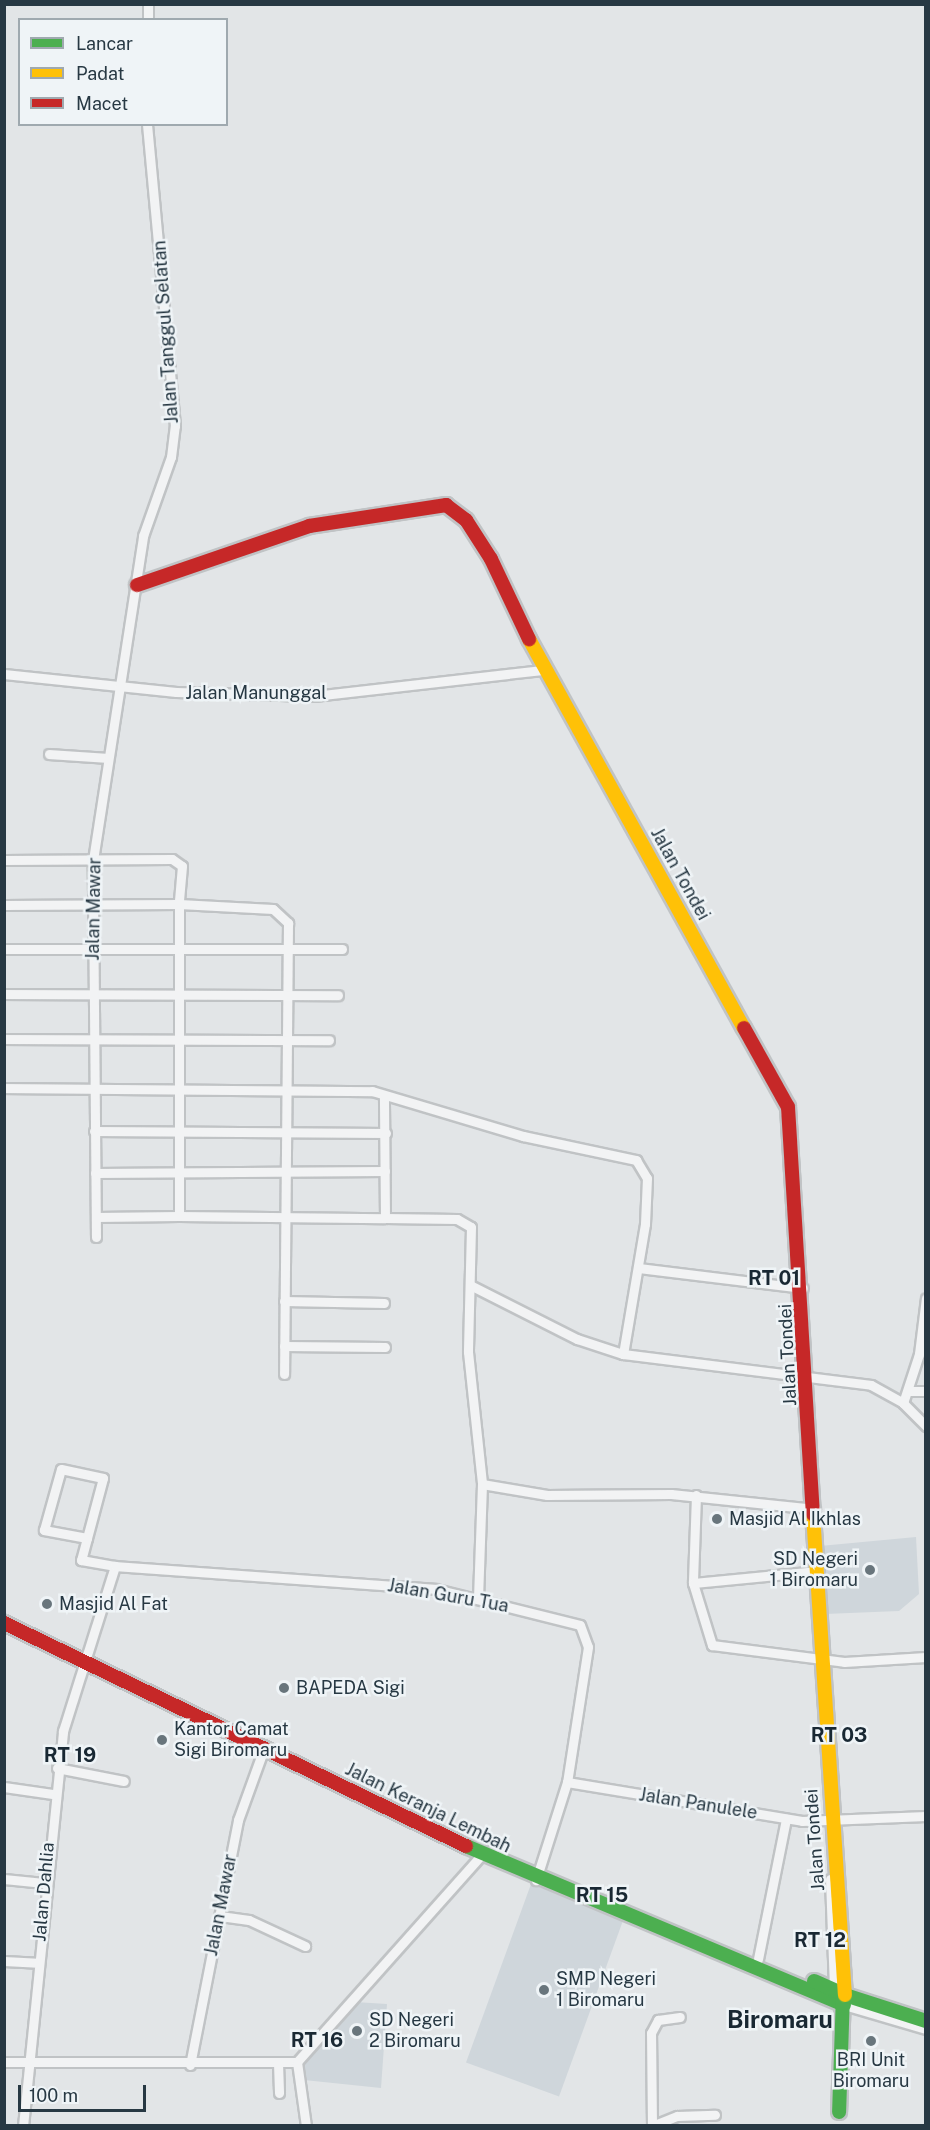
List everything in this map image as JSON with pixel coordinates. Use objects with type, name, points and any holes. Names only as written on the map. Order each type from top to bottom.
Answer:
[{"type":"street","name":"Jalan Tanggul Selatan","points":[[137,585],[143,536],[171,457],[175,426],[170,328],[147,126]]},
{"type":"street","name":"Jalan Tondei","points":[[137,585],[309,526],[395,509],[446,506],[466,520],[490,559],[543,670],[787,1102],[803,1288],[819,1571],[839,1998],[839,2119]]},
{"type":"street","name":"Jalan Mawar","points":[[96,1237],[92,1039],[93,860],[137,585]]},
{"type":"street","name":"Jalan Manunggal","points":[[4,674],[120,685],[314,696],[543,670]]},
{"type":"street","points":[[49,754],[108,758]]},
{"type":"street","points":[[4,860],[180,861],[177,1171],[179,1216]]},
{"type":"street","points":[[4,905],[179,904],[273,909],[288,923],[290,949],[285,1087],[284,1374]]},
{"type":"street","points":[[4,949],[342,949]]},
{"type":"street","points":[[4,994],[288,993],[338,995]]},
{"type":"street","points":[[4,1039],[288,1038],[329,1040]]},
{"type":"street","points":[[4,1088],[285,1087],[372,1091],[384,1098],[636,1160],[647,1178],[639,1268],[623,1354]]},
{"type":"street","points":[[384,1098],[385,1218]]},
{"type":"street","points":[[94,1131],[386,1133]]},
{"type":"street","points":[[95,1173],[385,1171]]},
{"type":"street","points":[[96,1217],[385,1218],[466,1221],[471,1227],[472,1286],[468,1352],[482,1484],[478,1599]]},
{"type":"street","points":[[639,1268],[803,1288]]},
{"type":"street","points":[[472,1286],[585,1343],[623,1354],[871,1385],[903,1403],[926,1426]]},
{"type":"street","points":[[903,1403],[910,1391],[922,1354],[926,1298]]},
{"type":"street","points":[[284,1301],[384,1303]]},
{"type":"street","points":[[284,1346],[385,1347]]},
{"type":"street","points":[[910,1391],[926,1391]]},
{"type":"street","points":[[61,1469],[103,1478],[87,1538],[44,1530],[61,1469]]},
{"type":"street","points":[[482,1484],[568,1496],[696,1496],[815,1509]]},
{"type":"street","points":[[696,1496],[693,1583],[712,1645],[823,1660],[926,1657]]},
{"type":"street","name":"Jalan Guru Tua","points":[[87,1538],[81,1560],[115,1566],[380,1583],[478,1599],[574,1621],[586,1630],[567,1782],[536,1880]]},
{"type":"street","points":[[86,1662],[115,1566]]},
{"type":"street","points":[[693,1583],[819,1571]]},
{"type":"street","name":"Jalan Keranja Lembah","points":[[4,1623],[536,1880],[839,1998]]},
{"type":"street","name":"Jalan Dahlia","points":[[23,2126],[52,1794],[65,1722],[86,1662]]},
{"type":"street","name":"Jalan Mawar","points":[[190,2065],[238,1820],[264,1748]]},
{"type":"street","points":[[57,1768],[124,1781]]},
{"type":"street","name":"Jalan Panulele","points":[[567,1782],[786,1819],[830,1821],[926,1816]]},
{"type":"street","points":[[4,1787],[52,1794]]},
{"type":"street","points":[[758,1959],[786,1819]]},
{"type":"street","points":[[4,2062],[190,2065],[297,2062],[483,1853]]},
{"type":"street","points":[[4,1879],[44,1883]]},
{"type":"street","points":[[220,1916],[249,1920],[305,1946]]},
{"type":"street","points":[[693,1941],[758,1959],[839,1998],[926,2029]]},
{"type":"street","points":[[4,1960],[38,1963]]},
{"type":"street","points":[[839,1998],[926,2021]]},
{"type":"street","points":[[680,2017],[658,2020],[651,2032],[652,2126],[677,2116],[715,2115]]},
{"type":"street","points":[[297,2062],[306,2126]]},
{"type":"street","points":[[278,2063],[279,2093]]},
{"type":"shaded area","name":"SD Negeri 1 Biromaru","points":[[916,1537],[919,1594],[899,1611],[825,1614],[820,1546]]},
{"type":"shaded area","name":"SMP Negeri 1 Biromaru","points":[[531,1884],[624,1918],[559,2096],[466,2063]]},
{"type":"shaded area","name":"SD Negeri 2 Biromaru","points":[[355,2002],[387,2004],[381,2088],[304,2080],[304,2059]]},
{"type":"traffic: fast","points":[[466,1846],[844,2005]]},
{"type":"traffic: fast","points":[[814,1981],[843,1994],[839,2112]]},
{"type":"traffic: fast","points":[[845,1995],[926,2021]]},
{"type":"traffic: slow","points":[[529,639],[744,1028]]},
{"type":"traffic: slow","points":[[813,1514],[845,1995]]},
{"type":"traffic: jam","points":[[137,585],[309,526],[446,505],[466,520],[491,559],[529,639]]},
{"type":"traffic: jam","points":[[744,1028],[788,1107],[813,1514]]},
{"type":"traffic: jam","points":[[4,1623],[466,1846]]},
{"type":"place","name":"Masjid Al Ikhlas","points":[[717,1519]]},
{"type":"place","name":"SD Negeri 1 Biromaru","points":[[870,1570]]},
{"type":"place","name":"Masjid Al Fat","points":[[47,1604]]},
{"type":"place","name":"BAPEDA Sigi","points":[[284,1688]]},
{"type":"place","name":"Kantor Camat Sigi Biromaru","points":[[162,1740]]},
{"type":"place","name":"SMP Negeri 1 Biromaru","points":[[544,1990]]},
{"type":"place","name":"SD Negeri 2 Biromaru","points":[[357,2031]]},
{"type":"place","name":"BRI Unit Biromaru","points":[[871,2041]]},
{"type":"district","name":"RT 01","points":[[774,1278]]},
{"type":"district","name":"RT 03","points":[[839,1735]]},
{"type":"district","name":"RT 19","points":[[70,1755]]},
{"type":"district","name":"RT 15","points":[[602,1895]]},
{"type":"district","name":"RT 12","points":[[820,1940]]},
{"type":"district","name":"Biromaru","points":[[780,2020]]},
{"type":"district","name":"RT 16","points":[[317,2040]]}]
